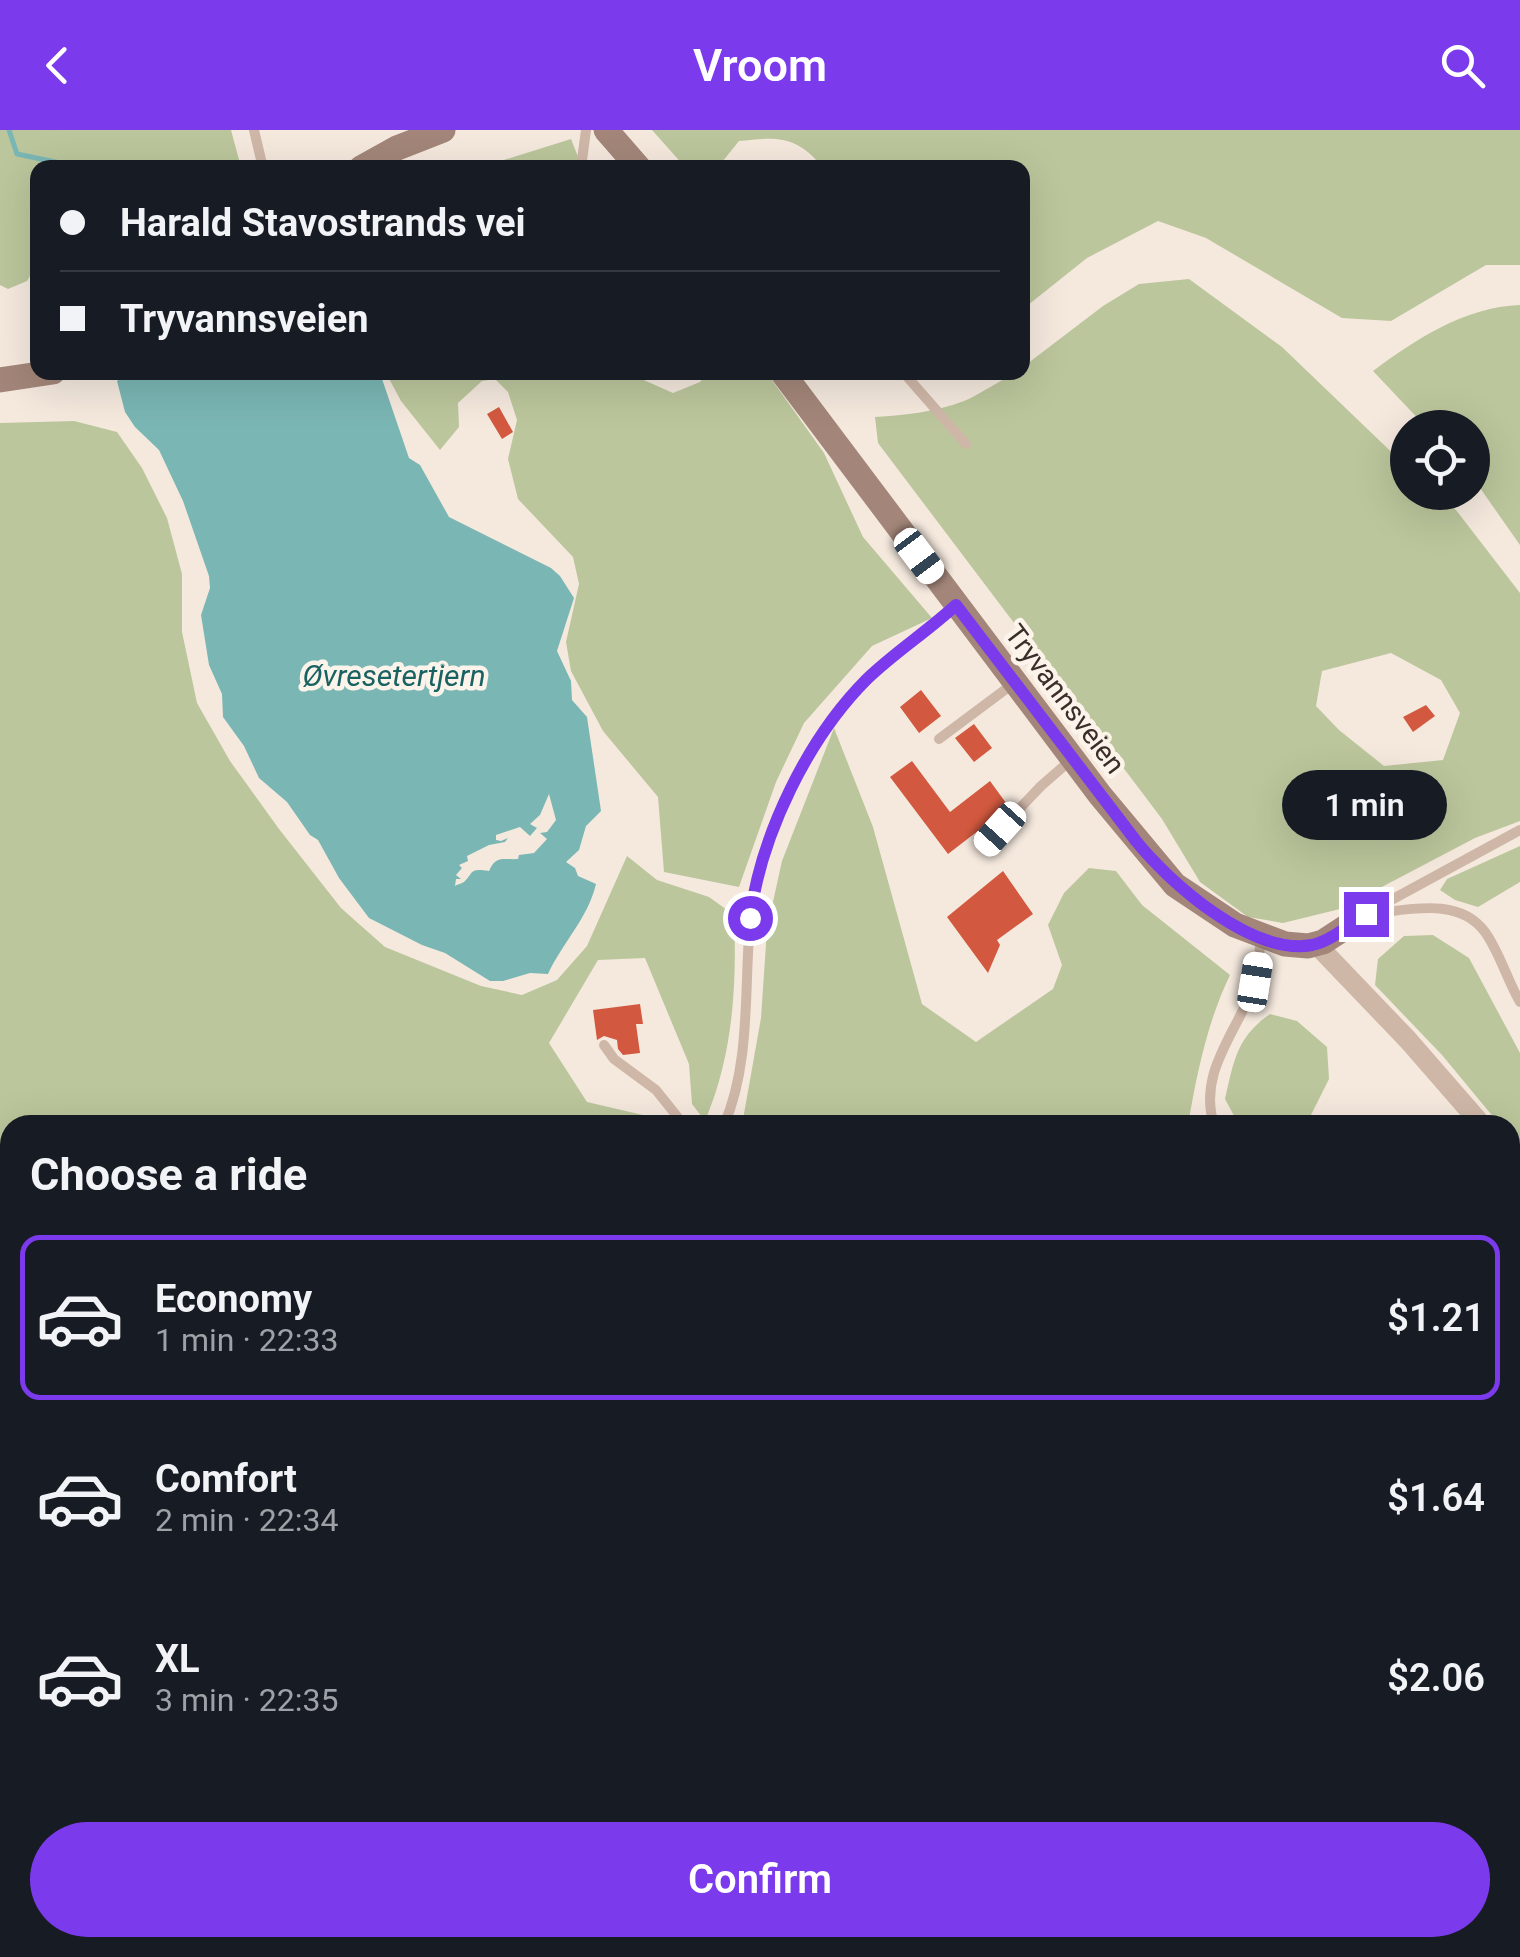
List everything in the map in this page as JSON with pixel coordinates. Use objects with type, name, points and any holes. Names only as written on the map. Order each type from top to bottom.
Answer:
[{"type":"street","points":[[375,160],[444,130]]},
{"type":"street","points":[[612,132],[633,160]]},
{"type":"street","points":[[0,380],[30,375]]},
{"type":"street","name":"Tryvannsveien","points":[[794,380],[1014,682],[1175,885],[1217,915],[1261,936],[1285,944],[1316,944]]},
{"type":"street","points":[[1366,914],[1316,944],[1473,1115]]},
{"type":"lane","points":[[254,130],[261,160]]},
{"type":"lane","points":[[582,160],[586,130]]},
{"type":"lane","points":[[910,380],[966,444]]},
{"type":"lane","points":[[727,1115],[738,1073],[752,897],[788,800],[815,743],[848,700],[877,670],[956,605]]},
{"type":"lane","points":[[938,739],[1014,682]]},
{"type":"lane","points":[[984,846],[1072,758]]},
{"type":"lane","points":[[1366,914],[1520,830]]},
{"type":"lane","points":[[1366,914],[1433,907],[1470,920],[1484,931],[1520,1002]]},
{"type":"lane","points":[[1213,1115],[1211,1092],[1216,1064],[1255,982],[1261,936]]},
{"type":"lane","points":[[604,1045],[614,1059],[656,1090],[676,1115]]},
{"type":"green space","points":[[0,130],[231,130],[239,160],[30,160],[30,276],[8,289],[0,285]]},
{"type":"green space","points":[[652,130],[1520,130],[1520,265],[1486,265],[1391,321],[1342,318],[1206,238],[1158,221],[1087,258],[1030,303],[1030,160],[816,160],[795,144],[764,139],[739,141],[724,160],[679,160]]},
{"type":"green space","points":[[571,139],[579,160],[504,160]]},
{"type":"green space","points":[[1189,279],[1282,347],[1390,451],[1390,510],[1456,510],[1520,593],[1520,821],[1475,838],[1340,909],[1283,923],[1248,917],[1200,882],[1162,819],[878,443],[875,417],[953,405],[1004,380],[1030,380],[1030,362],[1139,284]],"holes":[[[1391,653],[1441,680],[1460,713],[1443,760],[1384,766],[1316,706],[1322,671]]]},
{"type":"green space","points":[[1520,305],[1520,545],[1490,502],[1490,410],[1410,410],[1373,371],[1442,327],[1500,307]]},
{"type":"green space","points":[[390,380],[488,380],[482,381],[458,403],[459,427],[440,450],[401,401]]},
{"type":"green space","points":[[496,380],[644,380],[673,393],[702,380],[772,380],[824,453],[863,537],[932,618],[872,646],[804,723],[776,782],[739,887],[664,872],[658,797],[603,731],[571,671],[566,642],[579,584],[573,557],[518,499],[508,459],[517,420],[508,392]]},
{"type":"green space","points":[[74,421],[117,432],[142,468],[167,518],[182,574],[182,632],[197,703],[230,761],[279,829],[341,908],[385,947],[481,986],[522,995],[557,980],[587,946],[627,856],[657,880],[709,897],[734,915],[731,1020],[722,1071],[707,1115],[700,1115],[692,1104],[689,1064],[645,958],[598,960],[549,1043],[587,1102],[643,1115],[0,1115],[0,423]]},
{"type":"green space","points":[[834,728],[873,827],[922,1004],[976,1042],[1053,989],[1062,965],[1048,925],[1064,893],[1089,868],[1116,871],[1142,905],[1230,975],[1204,1048],[1190,1115],[744,1115],[761,1018],[767,929],[782,861]]},
{"type":"green space","points":[[1520,846],[1520,882],[1478,907],[1455,900],[1440,890],[1447,879]]},
{"type":"green space","points":[[1433,935],[1469,958],[1520,1053],[1520,1115],[1492,1115],[1442,1055],[1375,985],[1378,959],[1404,936]]},
{"type":"green space","points":[[1270,1014],[1297,1021],[1327,1047],[1329,1079],[1311,1115],[1234,1115],[1225,1099],[1234,1062],[1243,1041]]},
{"type":"water","name":"Øvresetertjern","points":[[118,380],[382,380],[409,458],[420,465],[449,517],[560,576],[574,598],[557,651],[571,681],[572,700],[587,717],[601,811],[586,826],[579,850],[566,862],[578,876],[596,884],[581,919],[548,974],[530,973],[490,981],[445,953],[369,918],[339,878],[318,840],[310,835],[287,802],[259,778],[244,746],[223,717],[222,694],[209,665],[201,615],[210,588],[209,576],[183,501],[159,450],[125,412]],"holes":[[[549,794],[556,820],[547,832],[540,833],[547,839],[534,853],[497,860],[489,871],[475,870],[455,886],[456,879],[461,879],[456,875],[462,868],[459,865],[468,861],[467,856],[508,838],[496,840],[496,835],[520,827],[530,836],[537,828],[530,824],[540,815]]]},
{"type":"building","points":[[499,407],[513,432],[502,439],[487,414]]},
{"type":"building","points":[[921,690],[941,716],[919,733],[900,707]]},
{"type":"building","points":[[1426,705],[1435,716],[1413,732],[1403,717]]},
{"type":"building","points":[[974,724],[992,748],[974,762],[955,738]]},
{"type":"building","points":[[912,761],[950,812],[990,781],[1009,807],[948,854],[890,777]]},
{"type":"building","points":[[1003,871],[1033,914],[997,940],[1000,945],[988,973],[947,917]]},
{"type":"building","points":[[640,1004],[643,1024],[636,1024],[640,1053],[623,1055],[617,1040],[604,1036],[597,1040],[593,1010]]},
{"type":"waterway","points":[[9,130],[17,154],[46,160]]},
{"type":"route","points":[[750,918],[752,897],[776,828],[815,743],[864,682],[956,605],[1136,841],[1162,873],[1188,895],[1251,932],[1300,946],[1322,942],[1366,914]]}]
